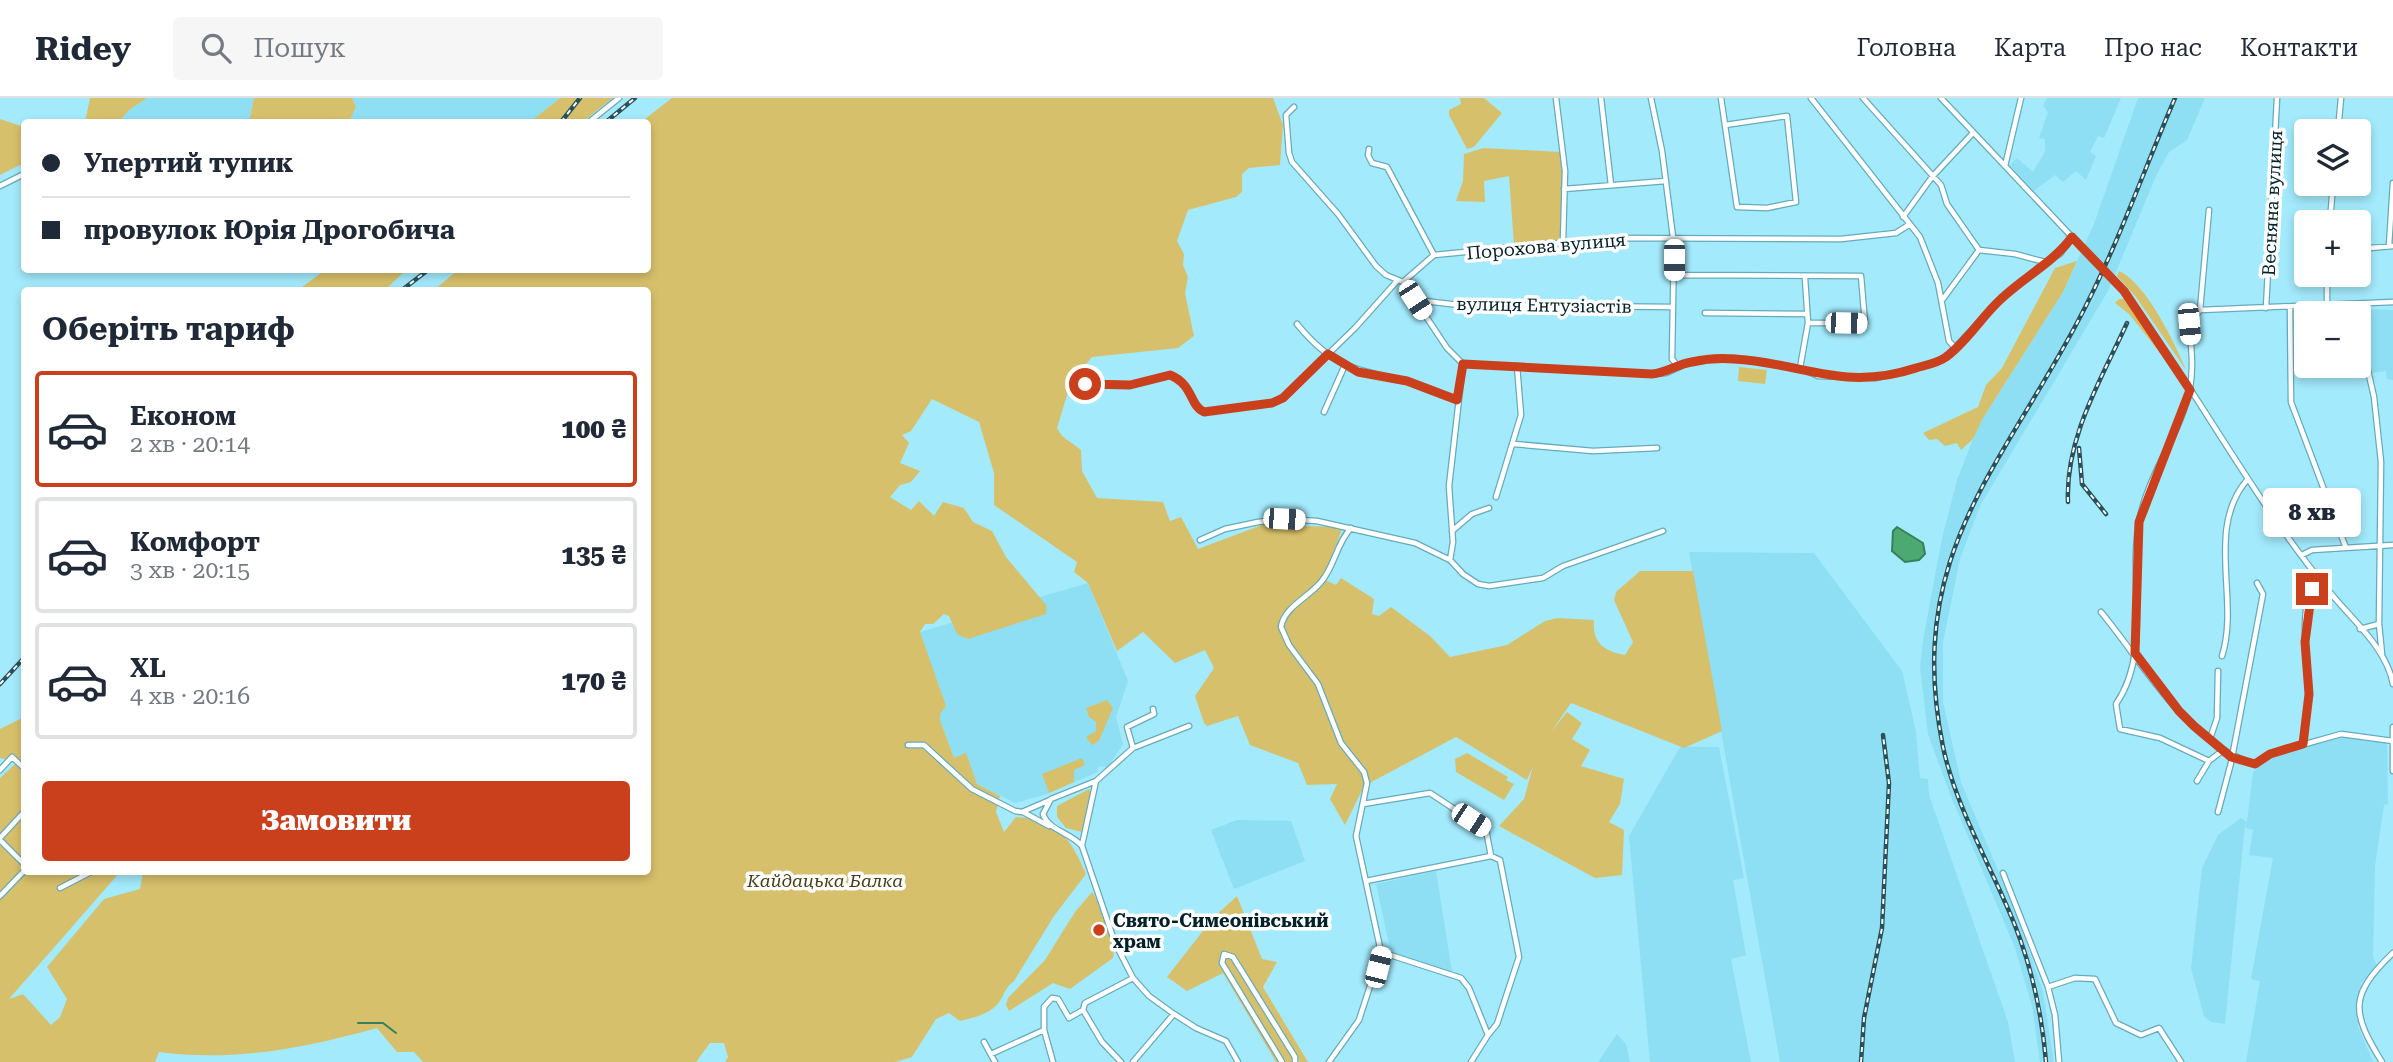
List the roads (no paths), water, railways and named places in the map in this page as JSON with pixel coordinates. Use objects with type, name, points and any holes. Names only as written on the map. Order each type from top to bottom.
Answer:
[{"type":"street","points":[[593,119],[619,98]]},
{"type":"street","points":[[1556,98],[1564,189],[1563,241]]},
{"type":"street","points":[[1601,98],[1611,185]]},
{"type":"street","points":[[1651,98],[1666,181],[1673,240],[1672,359],[1678,366]]},
{"type":"street","points":[[1721,98],[1735,205],[1739,209],[1767,208],[1796,202],[1798,197],[1787,116],[1725,125]]},
{"type":"street","points":[[1811,98],[1920,237],[1934,265],[1949,341],[1955,348]]},
{"type":"street","points":[[1863,98],[1941,185],[1947,204],[1979,250],[2015,254],[2045,262]]},
{"type":"street","points":[[1941,98],[1972,134],[2124,291],[2247,480],[2319,579],[2382,656]]},
{"type":"street","points":[[2004,166],[2021,98]]},
{"type":"street","name":"Весняна вулиця","points":[[2266,308],[2277,98]]},
{"type":"street","points":[[2339,119],[2341,98]]},
{"type":"street","points":[[1294,107],[1286,115],[1289,153],[1293,162],[1338,214],[1376,266],[1400,281],[1447,348],[1463,364],[1652,374],[1666,373],[1692,362],[1733,358],[1800,368],[1818,376],[1877,378],[1936,362],[1955,348],[2002,298],[2045,262],[2060,254],[2072,237]]},
{"type":"street","points":[[1903,217],[1932,177],[1972,134]]},
{"type":"street","points":[[1077,382],[1130,385],[1170,375],[1190,390],[1199,409],[1217,411],[1272,403],[1283,398],[1400,281],[1434,255],[1387,167],[1372,163],[1368,155],[1369,149]]},
{"type":"street","points":[[0,186],[21,176]]},
{"type":"street","points":[[1564,189],[1666,181]]},
{"type":"street","points":[[2371,248],[2391,246],[2393,183]]},
{"type":"street","points":[[2209,210],[2200,310],[2189,324],[2192,365],[2190,390],[2139,522],[2135,653],[2125,694],[2116,704],[2120,729],[2160,738],[2209,761]]},
{"type":"street","name":"Порохова вулиця","points":[[1434,255],[1563,241],[1841,239],[1896,233],[1910,223]]},
{"type":"street","points":[[1942,299],[1979,250]]},
{"type":"street","points":[[1674,275],[1805,278],[1858,274],[1864,281],[1865,323],[1808,323]]},
{"type":"street","points":[[1800,368],[1808,323],[1805,278]]},
{"type":"street","name":"вулиця Ентузіастів","points":[[1415,300],[1483,306],[1673,307]]},
{"type":"street","points":[[2371,304],[2393,302]]},
{"type":"street","points":[[2290,308],[2291,402],[2346,548]]},
{"type":"street","points":[[2200,310],[2294,308]]},
{"type":"street","points":[[1705,313],[1806,314]]},
{"type":"street","points":[[1297,324],[1328,354],[1345,365],[1373,376],[1422,386],[1457,400]]},
{"type":"street","points":[[1450,559],[1452,531],[1449,486],[1463,364]]},
{"type":"street","points":[[1324,412],[1345,365]]},
{"type":"street","points":[[1496,497],[1521,415],[1517,366]]},
{"type":"street","points":[[2370,378],[2381,462],[2379,624],[2382,656],[2393,684]]},
{"type":"street","points":[[1514,444],[1593,450],[1657,448]]},
{"type":"street","points":[[2222,656],[2228,636],[2225,534],[2235,501],[2247,480]]},
{"type":"street","points":[[1452,531],[1472,514],[1489,508]]},
{"type":"street","points":[[1200,540],[1229,528],[1284,519],[1317,521],[1415,543],[1450,559],[1478,584],[1489,586],[1543,578],[1575,562],[1663,531]]},
{"type":"street","points":[[1329,1062],[1359,1020],[1381,952],[1356,836],[1367,783],[1364,772],[1341,743],[1318,684],[1289,645],[1281,628],[1286,614],[1324,580],[1343,537],[1351,528]]},
{"type":"street","points":[[2302,555],[2312,550],[2393,545]]},
{"type":"street","points":[[2303,744],[2309,694],[2305,656],[2306,621],[2312,589],[2319,579]]},
{"type":"street","points":[[2218,812],[2263,594],[2257,583]]},
{"type":"street","points":[[2101,612],[2179,711],[2231,757],[2255,764],[2270,754],[2341,734],[2393,741]]},
{"type":"street","points":[[2360,629],[2379,624]]},
{"type":"street","points":[[2210,740],[2217,718],[2218,671]]},
{"type":"street","points":[[1133,748],[1127,727],[1154,714],[1153,709]]},
{"type":"street","points":[[1022,811],[1096,781],[1133,748],[1189,726]]},
{"type":"street","points":[[2393,727],[2393,771]]},
{"type":"street","points":[[908,745],[924,745],[981,795],[1022,811],[1070,835],[1082,845]]},
{"type":"street","points":[[2197,781],[2209,761],[2222,751]]},
{"type":"street","points":[[0,770],[12,757],[21,765]]},
{"type":"street","points":[[1096,781],[1082,845],[1115,943],[1133,978],[1149,996],[1196,1028],[1226,1041],[1238,1062]]},
{"type":"street","points":[[1362,804],[1378,799],[1430,793],[1486,830],[1491,856]]},
{"type":"street","points":[[1051,799],[1043,814],[1054,828]]},
{"type":"street","points":[[21,815],[0,839],[21,861]]},
{"type":"street","points":[[1366,881],[1491,856],[1500,860],[1519,957],[1497,1024],[1471,1062]]},
{"type":"street","points":[[2003,873],[2048,987],[2055,1015],[2059,1062]]},
{"type":"street","points":[[0,896],[21,874]]},
{"type":"street","points":[[60,888],[85,875]]},
{"type":"street","points":[[1381,952],[1461,978],[1469,988],[1488,1035]]},
{"type":"street","points":[[2382,1062],[2360,1023],[2362,989],[2393,953]]},
{"type":"street","points":[[1282,1062],[1222,963],[1224,954],[1233,957],[1295,1057],[1295,1062]]},
{"type":"street","points":[[1053,1062],[1044,1030],[1044,1007],[1052,998],[1058,999],[1069,1018],[1083,1010],[1085,1003],[1133,978]]},
{"type":"street","points":[[2048,987],[2075,978],[2095,979],[2116,1023],[2141,1035],[2160,1028],[2181,1062]]},
{"type":"street","points":[[1083,1010],[1102,1042],[1121,1062]]},
{"type":"street","points":[[1133,1062],[1174,1014]]},
{"type":"street","points":[[991,1054],[1044,1030]]},
{"type":"street","points":[[984,1042],[995,1062]]},
{"type":"waterway","points":[[358,1023],[383,1023],[396,1033]]},
{"type":"railway","points":[[563,119],[580,98]]},
{"type":"railway","points":[[610,119],[635,98]]},
{"type":"railway","points":[[2046,1062],[2039,1009],[2026,957],[2014,923],[1956,792],[1943,747],[1935,681],[1937,622],[1948,569],[1966,520],[2092,294],[2175,98]]},
{"type":"railway","points":[[406,287],[424,273]]},
{"type":"railway","points":[[2068,502],[2072,455],[2078,432],[2127,323]]},
{"type":"railway","points":[[2079,448],[2082,484],[2106,514]]},
{"type":"railway","points":[[0,684],[21,661]]},
{"type":"railway","points":[[1861,1062],[1864,1018],[1882,928],[1889,783],[1883,735]]},
{"type":"place","name":"Свято-Симеонівський храм","points":[[1099,930]]},
{"type":"park label","name":"Кайдацька Балка","points":[[825,880]]}]
